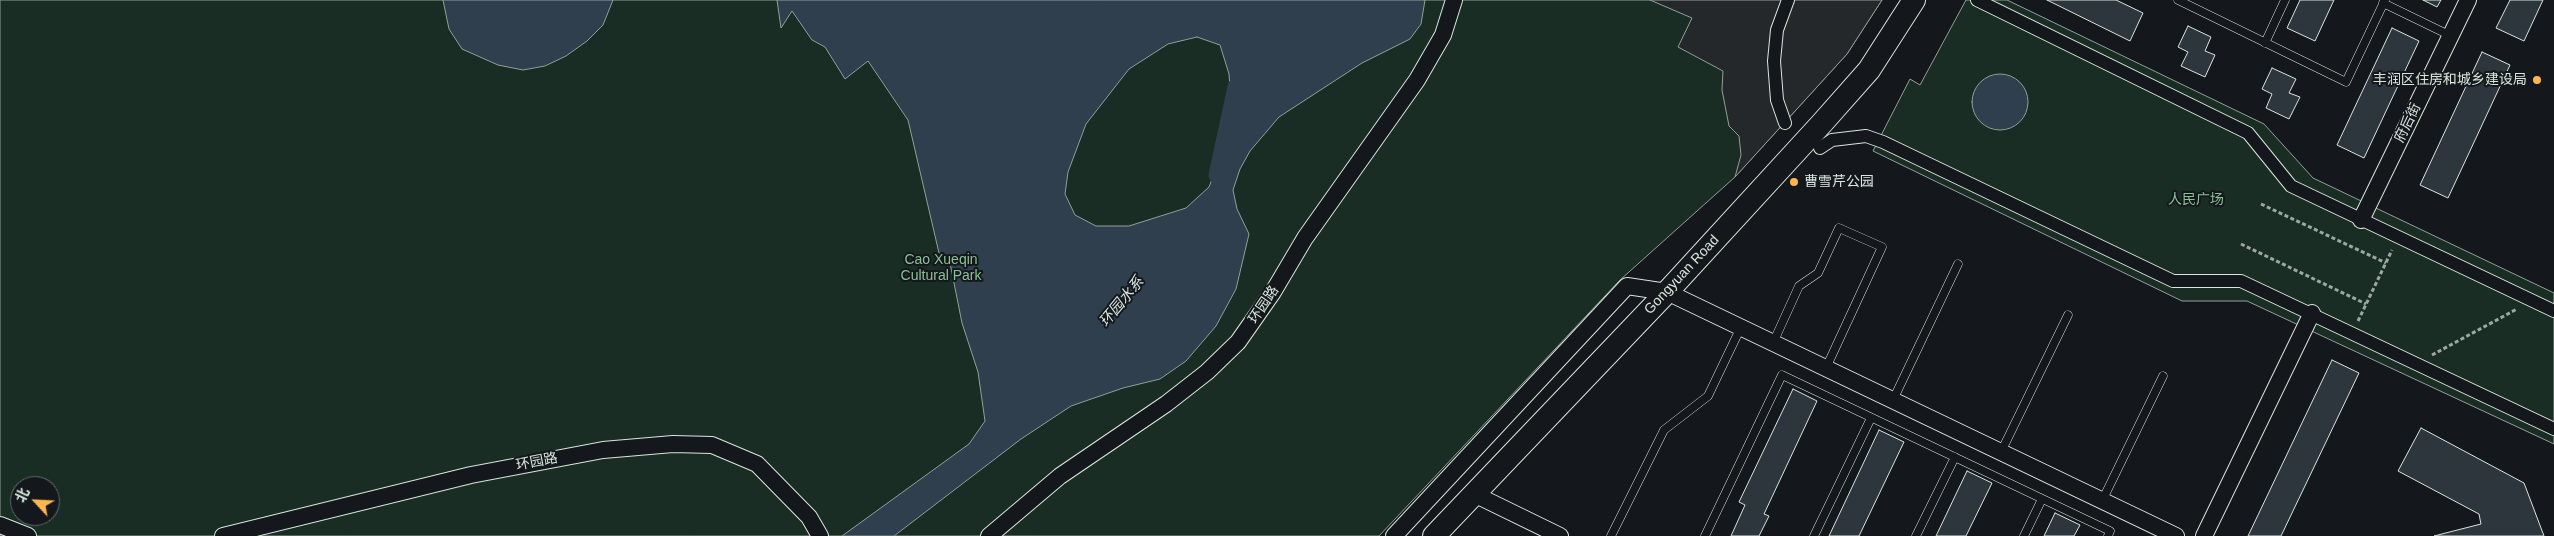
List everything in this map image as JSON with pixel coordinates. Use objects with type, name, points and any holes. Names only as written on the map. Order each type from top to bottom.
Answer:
[{"type":"main road","name":"Gongyuan Road","points":[[1434,536],[1667,292],[1818,128],[1868,70],[1914,0]]},
{"type":"street","name":"环园路","points":[[989,536],[1060,476],[1173,398],[1207,372],[1238,342],[1274,292],[1305,238],[1417,80],[1443,35],[1454,0]]},
{"type":"street","points":[[1785,123],[1777,100],[1774,61],[1778,30],[1788,0]]},
{"type":"street","points":[[1977,0],[2248,132],[2291,186],[2554,311]]},
{"type":"street","name":"府后街","points":[[2361,220],[2468,0]]},
{"type":"street","points":[[1820,148],[1832,140],[1866,136],[1883,142],[2173,281],[2242,281],[2554,429]]},
{"type":"street","points":[[1394,536],[1627,286],[1667,292],[2176,536]]},
{"type":"street","points":[[2204,536],[2312,313]]},
{"type":"street","name":"环园路","points":[[223,536],[470,474],[603,450],[673,444],[712,445],[757,464],[809,517],[817,531]]},
{"type":"street","points":[[1474,494],[1555,535]]},
{"type":"street","points":[[0,525],[28,536]]},
{"type":"lane","points":[[2178,0],[2346,82],[2384,1],[2450,36]]},
{"type":"lane","points":[[2265,43],[2286,0]]},
{"type":"lane","points":[[1773,343],[1799,286],[1818,273],[1839,228],[1882,248],[1826,368]]},
{"type":"lane","points":[[1893,400],[1958,264]]},
{"type":"lane","points":[[2001,452],[2068,315]]},
{"type":"lane","points":[[1611,536],[1664,430],[1708,396],[1741,327]]},
{"type":"lane","points":[[1706,536],[1782,375],[2110,531],[2108,536]]},
{"type":"lane","points":[[2102,501],[2163,376]]},
{"type":"lane","points":[[1814,536],[1871,418]]},
{"type":"lane","points":[[1916,536],[1954,457]]},
{"type":"lane","points":[[2024,536],[2042,499]]},
{"type":"path","points":[[2261,204],[2386,263]]},
{"type":"path","points":[[2241,244],[2366,304]]},
{"type":"path","points":[[2354,328],[2393,248]]},
{"type":"path","points":[[2416,363],[2533,301]]},
{"type":"green space","name":"Cao Xueqin Cultural Park","points":[[0,0],[1882,0],[1847,54],[1735,177],[1620,280],[1379,536],[0,536]]},
{"type":"green space","name":"人民广场","points":[[1966,0],[2007,0],[2264,124],[2313,178],[2554,293],[2554,444],[2247,301],[2182,301],[1873,151],[1910,79],[1920,85]]},
{"type":"shaded area","points":[[1650,0],[1882,0],[1847,54],[1735,177],[1741,155],[1739,136],[1729,126],[1722,90],[1723,71],[1678,47],[1692,18]]},
{"type":"water","points":[[443,0],[613,0],[603,25],[587,41],[566,56],[545,66],[523,70],[498,65],[462,49],[449,29]]},
{"type":"water","points":[[777,0],[1425,0],[1421,24],[1410,39],[1362,63],[1279,117],[1250,151],[1240,169],[1233,190],[1237,209],[1249,234],[1236,289],[1216,326],[1186,361],[1160,379],[1123,388],[1071,406],[1021,439],[894,536],[842,536],[969,444],[985,421],[978,372],[962,323],[949,258],[939,253],[908,120],[868,61],[845,79],[825,47],[812,40],[792,11],[781,28]],"holes":[[[1197,37],[1220,45],[1229,74],[1232,116],[1224,149],[1209,187],[1186,208],[1129,226],[1096,226],[1075,215],[1065,194],[1068,172],[1086,124],[1129,69],[1168,44]]]},
{"type":"water","points":[[2000,74],[2011,76],[2020,82],[2026,91],[2028,102],[2026,113],[2020,122],[2011,128],[2000,130],[1989,128],[1980,122],[1974,113],[1972,102],[1974,91],[1980,82],[1989,76]]},
{"type":"building","points":[[2047,0],[2116,0],[2143,13],[2130,41]]},
{"type":"building","points":[[2300,0],[2334,0],[2315,41],[2287,28]]},
{"type":"building","points":[[2423,0],[2441,0],[2437,7]]},
{"type":"building","points":[[2510,0],[2543,0],[2524,41],[2496,28]]},
{"type":"building","points":[[2188,26],[2211,37],[2205,51],[2215,55],[2205,77],[2181,66],[2188,52],[2178,47]]},
{"type":"building","points":[[2392,28],[2419,41],[2364,158],[2337,145]]},
{"type":"building","points":[[2482,52],[2510,65],[2448,198],[2420,185]]},
{"type":"building","points":[[2272,68],[2296,79],[2289,93],[2300,97],[2289,119],[2266,108],[2272,94],[2262,89]]},
{"type":"building","points":[[2332,360],[2359,373],[2281,536],[2248,536]]},
{"type":"building","points":[[1793,389],[1817,401],[1764,514],[1769,516],[1759,536],[1731,536],[1745,505],[1739,502]]},
{"type":"building","points":[[2421,428],[2524,483],[2544,536],[2434,536],[2481,524],[2479,514],[2398,471]]},
{"type":"building","points":[[1879,430],[1904,442],[1859,536],[1829,536]]},
{"type":"building","points":[[1967,471],[1992,483],[1966,536],[1936,536]]},
{"type":"building","points":[[2055,513],[2080,525],[2074,536],[2044,536]]},
{"type":"waterway","name":"环园水系","points":[[1218,175],[1237,87]]},
{"type":"place","name":"丰润区住房和城乡建设局","points":[[2537,80]]},
{"type":"place","name":"曹雪芹公园","points":[[1794,182]]}]
